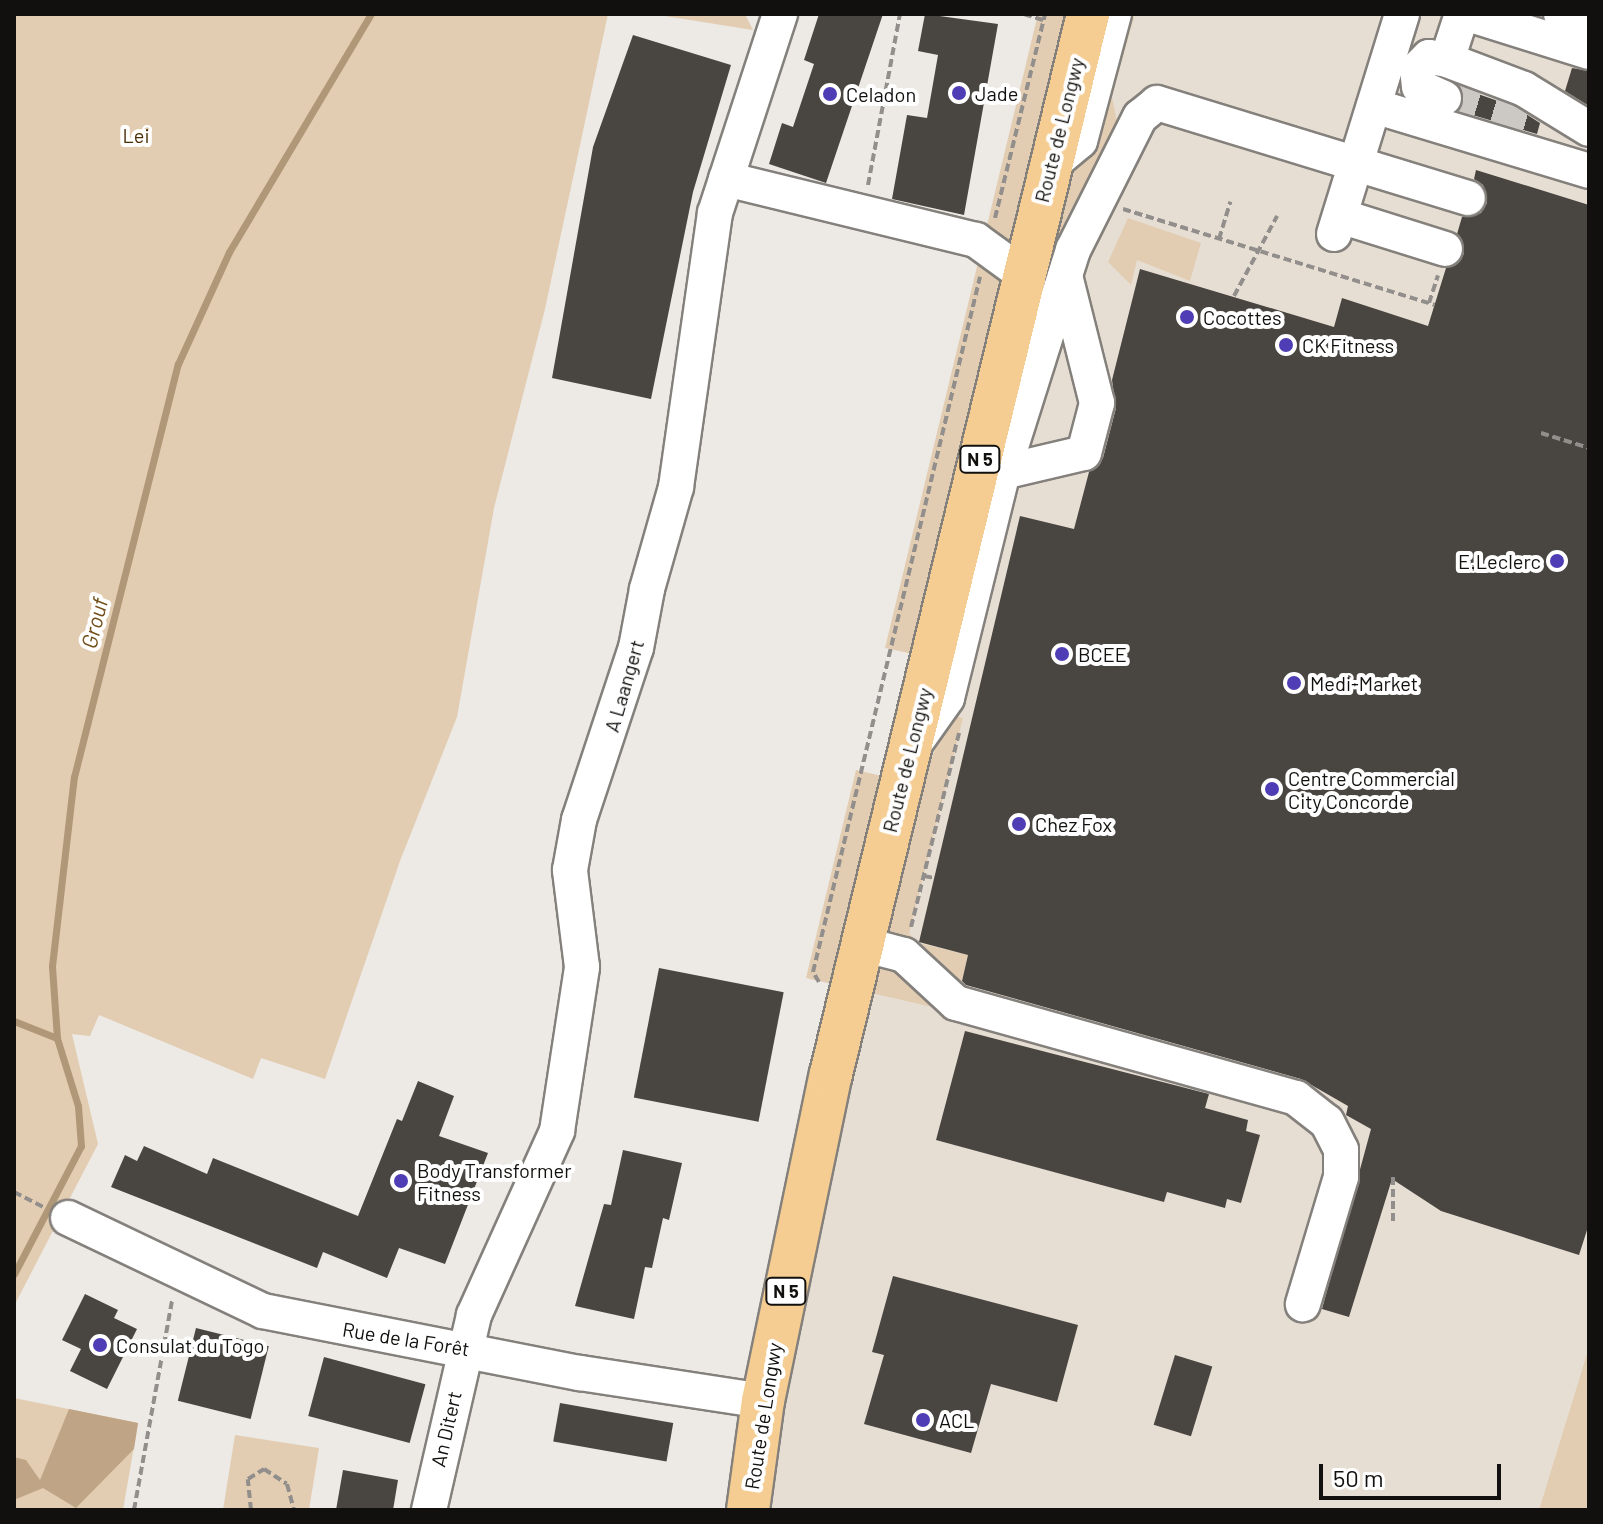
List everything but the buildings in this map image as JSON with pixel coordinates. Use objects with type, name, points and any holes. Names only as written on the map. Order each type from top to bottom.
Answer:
[{"type":"main road","name":"Route de Longwy","points":[[748,1510],[763,1401],[862,944],[1088,14]]},
{"type":"street","name":"A Laangert","points":[[464,1348],[486,1284],[557,1131],[582,967],[570,870],[579,820],[636,648],[647,589],[676,487],[704,268],[726,179],[780,14]]},
{"type":"street","points":[[1050,166],[1080,141],[1114,14]]},
{"type":"street","points":[[1402,14],[1337,225],[1445,249]]},
{"type":"street","points":[[1447,60],[1465,14],[1589,52]]},
{"type":"street","points":[[1561,14],[1589,23]]},
{"type":"street","points":[[1444,98],[1419,87],[1417,69],[1429,57],[1447,60],[1524,89],[1589,129]]},
{"type":"street","points":[[908,754],[947,698],[1003,472],[1065,276],[1140,117],[1157,103],[1468,198]]},
{"type":"street","points":[[1374,106],[1589,171]]},
{"type":"street","points":[[1540,126],[1589,140]]},
{"type":"street","points":[[726,179],[885,204],[988,245],[1024,275]]},
{"type":"street","points":[[1003,472],[1084,453],[1097,403],[1065,276]]},
{"type":"street","points":[[862,944],[904,955],[956,1003],[1296,1098],[1327,1122],[1341,1150],[1341,1177],[1303,1304]]},
{"type":"street","name":"Rue de la Forêt","points":[[68,1218],[263,1311],[324,1326],[464,1348],[580,1373],[763,1401]]},
{"type":"street","name":"An Ditert","points":[[429,1510],[464,1348]]},
{"type":"path","points":[[885,204],[900,14]]},
{"type":"path","points":[[816,996],[819,981],[813,972],[1044,17],[1024,14]]},
{"type":"path","points":[[1219,239],[1230,202]]},
{"type":"path","points":[[1109,205],[1435,305]]},
{"type":"path","points":[[1234,296],[1277,216]]},
{"type":"path","points":[[1541,433],[1589,448]]},
{"type":"path","points":[[924,876],[934,878]]},
{"type":"path","points":[[1393,1174],[1393,1221]]},
{"type":"path","points":[[14,1192],[30,1200]]},
{"type":"path","points":[[134,1510],[177,1272]]},
{"type":"path","points":[[251,1510],[248,1479],[264,1469],[287,1484],[294,1510]]},
{"type":"shaded area","points":[[1135,14],[1589,14],[1589,1355],[1539,1510],[748,1510],[902,781],[1123,150],[1112,97]]},
{"type":"shaded area","points":[[69,1409],[138,1423],[134,1449],[76,1508],[43,1488],[14,1500],[14,1457],[26,1460],[40,1480]]},
{"type":"green space","name":"Lei","points":[[14,14],[608,14],[545,309],[494,508],[457,717],[400,861],[325,1079],[261,1058],[253,1079],[99,1015],[90,1036],[72,1034],[98,1144],[14,1306]]},
{"type":"green space","points":[[652,14],[745,14],[753,30]]},
{"type":"green space","points":[[1038,14],[1135,14],[1112,97],[1123,150],[932,658],[885,648]]},
{"type":"green space","points":[[1128,218],[1201,243],[1190,281],[1137,260],[1131,285],[1108,262]]},
{"type":"green space","points":[[949,715],[963,718],[909,934],[919,943],[968,955],[954,1012],[806,978],[856,770],[921,785]]},
{"type":"green space","points":[[1587,1354],[1589,1510],[1539,1510]]},
{"type":"green space","points":[[14,1398],[138,1423],[123,1510],[14,1510]]},
{"type":"green space","points":[[235,1435],[319,1448],[309,1510],[223,1510]]},
{"type":"waterway","name":"Grouf","points":[[14,1274],[81,1146],[78,1106],[57,1038],[52,966],[74,777],[178,364],[229,252],[371,14]]},
{"type":"waterway","points":[[14,1021],[57,1038]]},
{"type":"tunnel","points":[[1444,98],[1540,126]]},
{"type":"place","name":"Jade","points":[[959,93]]},
{"type":"place","name":"Celadon","points":[[830,94]]},
{"type":"place","name":"Cocottes","points":[[1187,317]]},
{"type":"place","name":"CK Fitness","points":[[1286,345]]},
{"type":"place","name":"E.Leclerc","points":[[1557,561]]},
{"type":"place","name":"BCEE","points":[[1062,654]]},
{"type":"place","name":"Medi-Market","points":[[1294,683]]},
{"type":"place","name":"Centre Commercial City Concorde","points":[[1272,789]]},
{"type":"place","name":"Chez Fox","points":[[1019,824]]},
{"type":"place","name":"Body Transformer Fitness","points":[[401,1181]]},
{"type":"place","name":"Consulat du Togo","points":[[100,1345]]},
{"type":"place","name":"ACL","points":[[923,1420]]}]
